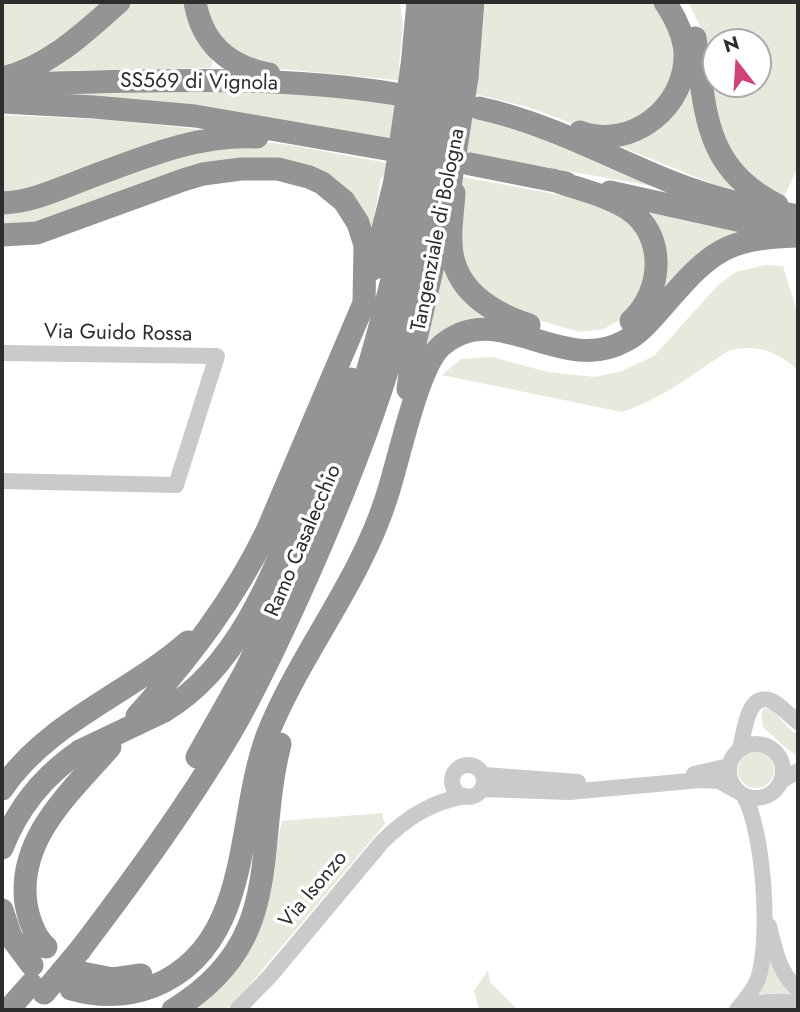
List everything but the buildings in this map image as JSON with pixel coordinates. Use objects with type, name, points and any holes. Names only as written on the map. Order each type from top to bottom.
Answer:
[{"type":"highway","points":[[2,78],[46,62],[119,2]]},
{"type":"highway","points":[[195,2],[198,18],[209,40],[233,63],[256,72],[330,86]]},
{"type":"highway","points":[[404,2],[433,70]]},
{"type":"highway","name":"Tangenziale di Bologna","points":[[364,303],[384,229],[428,187],[463,160],[433,70],[418,2]]},
{"type":"highway","name":"Ramo Casalecchio","points":[[64,946],[152,852],[230,734],[270,660],[339,505],[371,420],[398,330],[428,187],[436,2]]},
{"type":"highway","name":"Ramo Casalecchio","points":[[433,70],[453,2]]},
{"type":"highway","name":"Tangenziale di Bologna","points":[[399,458],[413,352],[428,187],[401,103],[433,70],[471,40],[476,2]]},
{"type":"highway","points":[[479,108],[556,123],[596,136],[625,134],[650,122],[676,92],[684,62],[681,31],[665,2]]},
{"type":"highway","points":[[681,2],[695,33],[706,116],[721,156],[747,187],[798,216]]},
{"type":"highway","name":"SS569 di Vignola","points":[[2,85],[147,81],[330,86],[401,103]]},
{"type":"highway","name":"SS569 di Vignola","points":[[2,102],[181,115],[386,149]]},
{"type":"highway","points":[[514,116],[702,193],[798,216]]},
{"type":"highway","points":[[2,203],[28,200],[155,153],[197,141],[236,137],[336,140]]},
{"type":"highway","points":[[463,160],[798,235]]},
{"type":"highway","points":[[2,235],[25,235],[49,230],[161,187],[203,174],[241,169],[278,169],[309,177],[339,196],[353,212],[365,245],[364,303],[253,561],[191,655],[137,716]]},
{"type":"highway","points":[[428,187],[451,232],[452,256],[459,275],[480,302],[508,318],[563,336],[587,339],[617,331],[634,318],[652,293],[657,273],[653,243],[646,227],[628,209],[553,180]]},
{"type":"highway","name":"Ramo Casalecchio","points":[[8,1010],[34,988],[130,858],[189,770],[256,650],[304,547],[345,442],[371,362],[391,286],[428,187]]},
{"type":"highway","points":[[339,505],[311,596],[279,667],[256,736],[236,814],[224,881],[209,917],[187,947],[169,963],[150,973],[76,981],[108,995],[147,989],[172,978],[205,946],[224,915],[233,890],[252,796],[271,726],[310,649],[356,568],[383,508],[424,372],[438,349],[452,338],[468,331],[490,329],[571,350],[604,349],[625,341],[641,330],[693,271],[717,251],[756,238],[798,235]]},
{"type":"highway","points":[[2,848],[10,826],[32,793],[55,769],[80,751],[164,711],[190,694],[235,639],[261,596],[280,556],[358,359],[391,286]]},
{"type":"highway","points":[[2,789],[15,772],[61,730],[166,660],[223,610]]},
{"type":"highway","points":[[173,1010],[198,994],[223,968],[240,944],[253,915],[263,874],[278,748],[310,649]]},
{"type":"highway","points":[[64,946],[30,923],[25,884],[30,858],[35,842],[56,810],[110,747]]},
{"type":"highway","points":[[2,909],[11,937],[34,988]]},
{"type":"street","name":"Via Guido Rossa","points":[[2,352],[217,356],[176,485],[2,481]]},
{"type":"street","points":[[737,1010],[754,987],[762,965],[764,907],[760,845],[751,809],[730,778],[729,766],[740,749],[749,712],[757,702],[768,700],[798,722]]},
{"type":"street","points":[[749,712],[784,767],[783,780]]},
{"type":"street","points":[[740,749],[752,744],[798,761]]},
{"type":"street","points":[[430,805],[452,782],[456,770],[465,765],[474,765],[483,782]]},
{"type":"street","points":[[483,782],[576,782],[701,773],[729,766]]},
{"type":"street","points":[[483,782],[569,792],[701,780],[719,781],[758,799],[771,794],[783,780],[798,771]]},
{"type":"street","points":[[452,782],[456,791],[465,796]]},
{"type":"street","points":[[430,805],[475,795],[483,782]]},
{"type":"street","points":[[760,845],[771,794]]},
{"type":"street","name":"Via Isonzo","points":[[237,1010],[270,976],[382,842],[398,826],[430,805]]},
{"type":"street","points":[[764,907],[778,963],[798,990]]},
{"type":"street","points":[[737,1010],[779,1001],[798,1004]]},
{"type":"shaded area","points":[[2,2],[107,2],[53,50],[2,71]]},
{"type":"shaded area","points":[[125,2],[185,2],[205,50],[213,60],[211,68],[48,71]]},
{"type":"shaded area","points":[[200,2],[400,2],[403,26],[399,67],[478,80],[485,2],[656,2],[677,48],[667,95],[631,126],[582,127],[531,108],[484,96],[396,80],[271,68],[225,49]]},
{"type":"shaded area","points":[[688,2],[798,2],[798,167],[782,201],[743,176],[714,115],[711,98],[772,98],[772,28],[702,28],[702,39],[700,26]]},
{"type":"shaded area","points":[[688,76],[734,187],[730,191],[617,145]]},
{"type":"shaded area","points":[[123,90],[291,91],[477,115],[539,133],[652,186],[388,139],[2,95]]},
{"type":"shaded area","points":[[2,115],[111,120],[205,130],[2,198]]},
{"type":"shaded area","points":[[254,141],[290,145],[598,202],[641,231],[650,273],[625,317],[604,329],[580,332],[506,311],[462,267],[462,191],[381,177],[371,235],[285,164],[56,221],[2,229],[2,209],[151,162]]},
{"type":"shaded area","points":[[653,212],[741,232],[653,304],[649,218]]},
{"type":"shaded area","points":[[445,264],[490,317],[425,348]]},
{"type":"shaded area","points":[[765,265],[783,266],[798,315],[798,371],[783,358],[766,351],[748,348],[728,351],[664,393],[622,412],[442,375],[461,359],[492,357],[548,372],[595,377],[622,371],[654,356],[719,284],[736,272]]},
{"type":"shaded area","points":[[770,708],[798,734],[798,756],[763,727],[763,709]]},
{"type":"shaded area","points":[[756,752],[769,757],[774,770],[769,783],[756,788],[743,783],[738,770],[743,757]]},
{"type":"shaded area","points":[[382,813],[385,824],[236,1001],[224,1010],[181,1010],[203,998],[271,875],[282,821]]},
{"type":"shaded area","points":[[769,953],[797,995],[772,993],[751,998]]},
{"type":"shaded area","points":[[488,970],[490,982],[518,1010],[479,1010],[474,991]]}]
